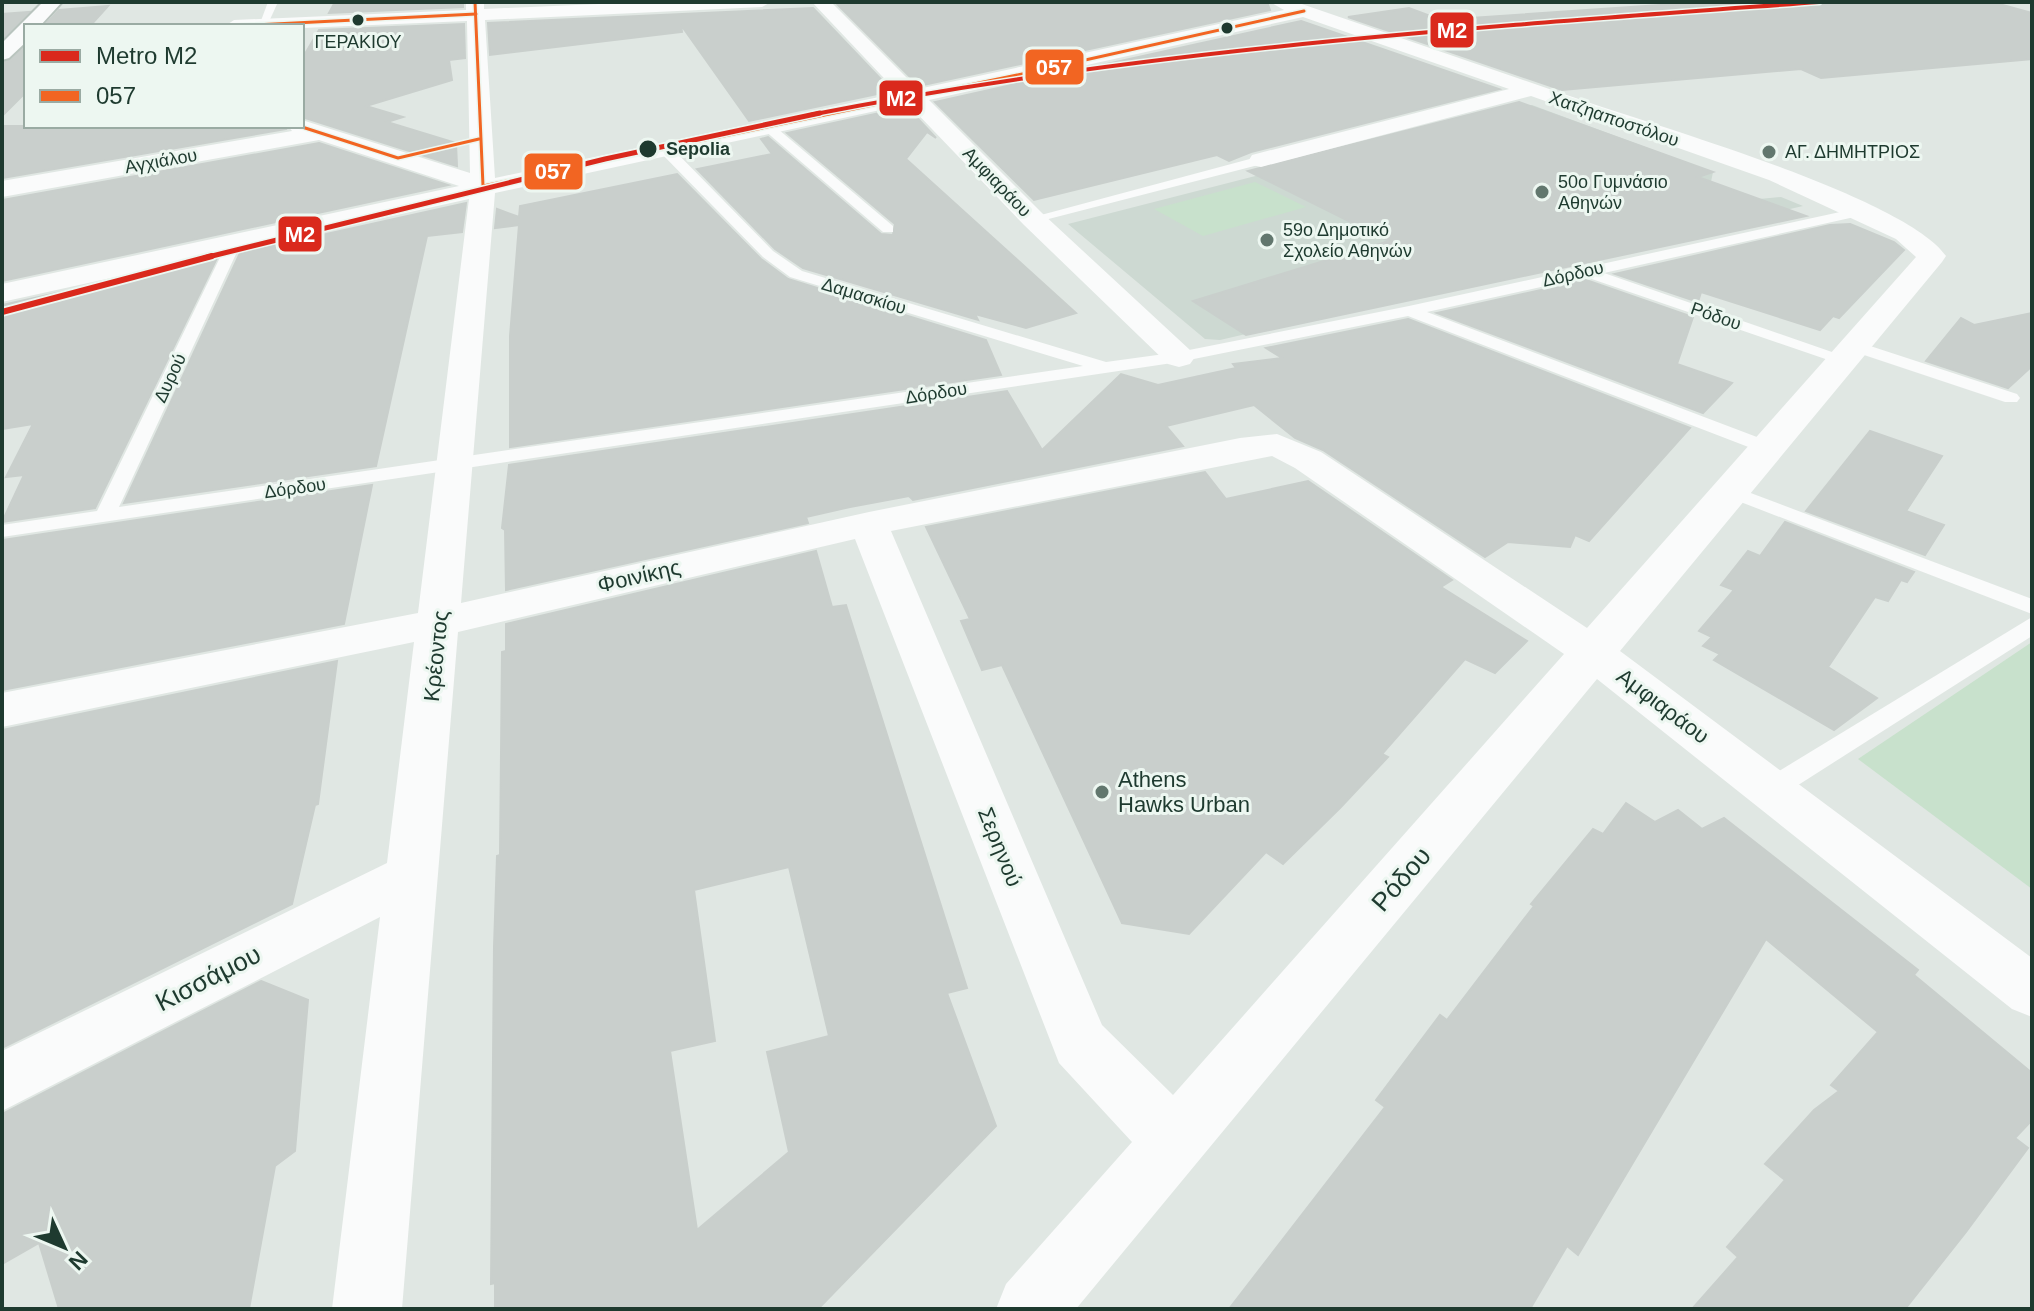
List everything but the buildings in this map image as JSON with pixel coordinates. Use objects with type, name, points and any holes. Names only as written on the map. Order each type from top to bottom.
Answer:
[{"type":"street","points":[[31,24],[53,2]]},
{"type":"street","points":[[276,24],[476,8],[762,2]]},
{"type":"street","name":"Αμφιαράου","points":[[821,2],[1033,219],[1179,357]]},
{"type":"street","points":[[677,4],[693,27]]},
{"type":"street","points":[[2,293],[483,186],[913,95],[1290,5]]},
{"type":"street","name":"Χατζηαποστόλου","points":[[1290,5],[1778,175],[1863,211],[1924,245],[1932,256],[1931,262]]},
{"type":"street","name":"Κρέοντος","points":[[367,1309],[483,186],[476,8]]},
{"type":"street","points":[[2,54],[22,33]]},
{"type":"street","points":[[1261,160],[1530,90]]},
{"type":"street","points":[[310,130],[483,186]]},
{"type":"street","name":"Αγχιάλου","points":[[2,189],[310,130]]},
{"type":"street","points":[[398,158],[479,139]]},
{"type":"street","name":"Ρόδου","points":[[1031,1309],[1931,262]]},
{"type":"street","name":"Αμφιαράου","points":[[1277,445],[1308,460],[1594,654],[2032,991]]},
{"type":"street","name":"Φοινίκης","points":[[2,710],[352,642],[869,524],[1240,449],[1277,445]]},
{"type":"street","name":"Σερηνού","points":[[869,524],[1080,1044],[1175,1141]]},
{"type":"street","name":"Κισσάμου","points":[[2,1082],[414,874]]},
{"type":"lane","points":[[263,24],[273,2]]},
{"type":"lane","points":[[768,127],[888,229]]},
{"type":"lane","name":"Δαμασκίου","points":[[664,148],[768,254],[796,274],[1109,367]]},
{"type":"lane","points":[[1033,219],[1261,160]]},
{"type":"lane","name":"Δόρδου","points":[[2,531],[1179,357],[1409,311],[1863,211]]},
{"type":"lane","name":"Δυρού","points":[[105,515],[235,241]]},
{"type":"lane","name":"Ρόδου","points":[[1585,271],[1852,354]]},
{"type":"lane","points":[[1409,311],[1771,449]]},
{"type":"lane","points":[[1852,354],[2011,398]]},
{"type":"lane","points":[[1732,492],[2032,607]]},
{"type":"lane","points":[[1771,789],[2032,625]]},
{"type":"shaded area","points":[[1532,105],[1713,172],[1711,182],[1759,199],[1781,197],[1803,206],[1220,340],[1205,339],[1068,224]]},
{"type":"green space","points":[[1255,182],[1306,207],[1203,236],[1154,209]]},
{"type":"green space","points":[[2032,642],[2032,889],[1858,759]]},
{"type":"metro line","name":"Μ2","points":[[2,312],[551,172],[823,112],[995,82],[1347,39],[1819,2]]},
{"type":"transit line","name":"057","points":[[475,2],[483,186],[1027,73],[1304,11]]},
{"type":"transit line","name":"057","points":[[274,24],[476,14]]},
{"type":"transit line","name":"057","points":[[304,128],[398,158],[479,139]]},
{"type":"place","name":"ΓΕΡΑΚΙΟΥ","points":[[358,20]]},
{"type":"place","name":"Sepolia","points":[[648,149]]},
{"type":"place","name":"ΑΓ. ΔΗΜΗΤΡΙΟΣ","points":[[1769,152]]},
{"type":"place","name":"50ο Γυμνάσιο Αθηνών","points":[[1542,192]]},
{"type":"place","name":"59ο Δημοτικό Σχολείο Αθηνών","points":[[1267,240]]},
{"type":"place","name":"Athens Hawks Urban","points":[[1102,792]]}]
